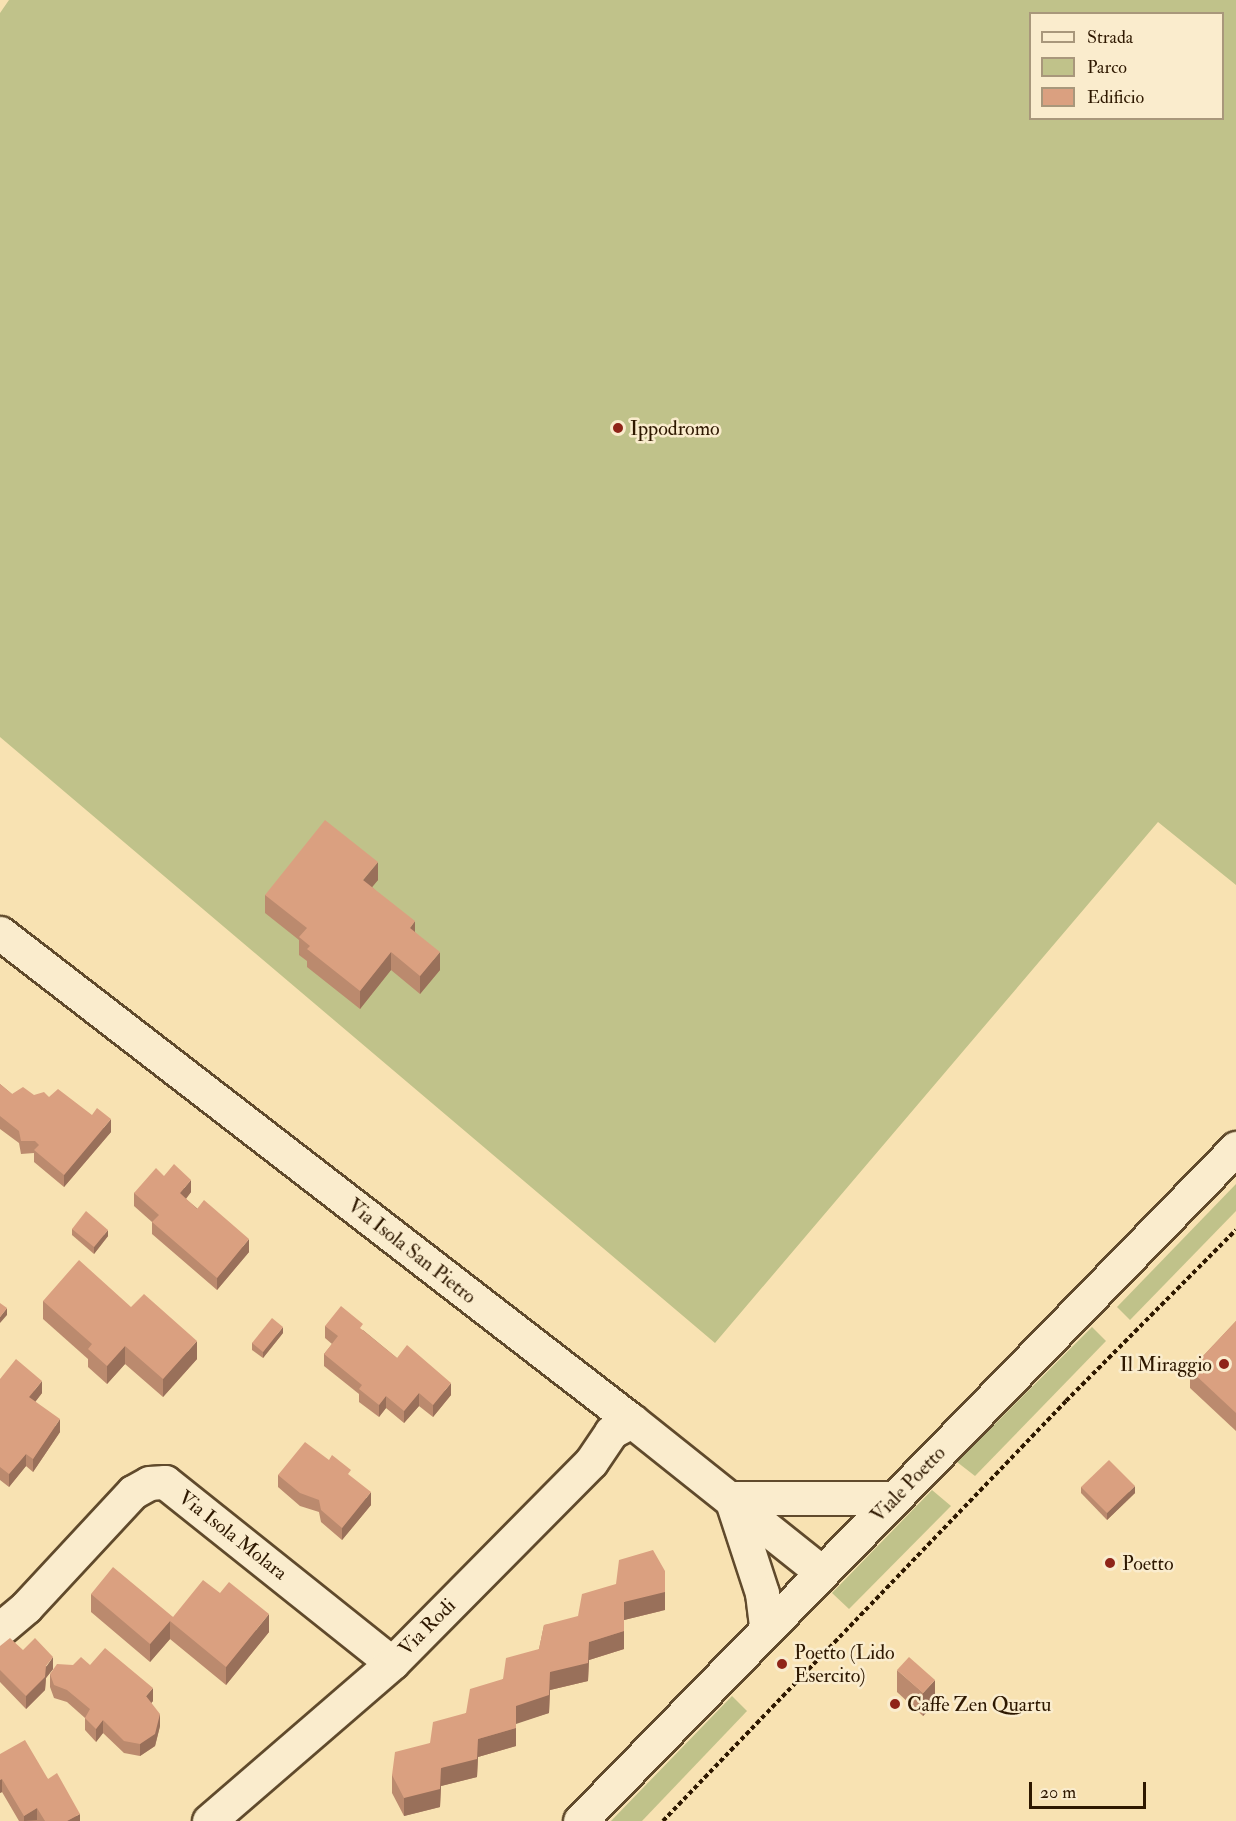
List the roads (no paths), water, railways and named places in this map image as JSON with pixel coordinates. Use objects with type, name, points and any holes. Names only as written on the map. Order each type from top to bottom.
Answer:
[{"type":"street","name":"Via Isola San Pietro","points":[[0,933],[731,1498],[821,1572]]},
{"type":"street","name":"Viale Poetto","points":[[580,1821],[1236,1148]]},
{"type":"street","name":"Via Rodi","points":[[209,1821],[392,1663],[591,1462],[611,1432],[632,1421]]},
{"type":"street","name":"Via Isola Molara","points":[[0,1629],[26,1607],[133,1492],[149,1483],[165,1482],[392,1663]]},
{"type":"street","points":[[766,1628],[762,1593],[731,1498],[894,1498]]},
{"type":"place","name":"Ippodromo","points":[[618,428]]},
{"type":"place","name":"Il Miraggio","points":[[1224,1364]]},
{"type":"place","name":"Poetto","points":[[1110,1563]]},
{"type":"place","name":"Poetto (Lido Esercito)","points":[[782,1664]]},
{"type":"place","name":"Caffe Zen Quartu","points":[[895,1704]]}]
